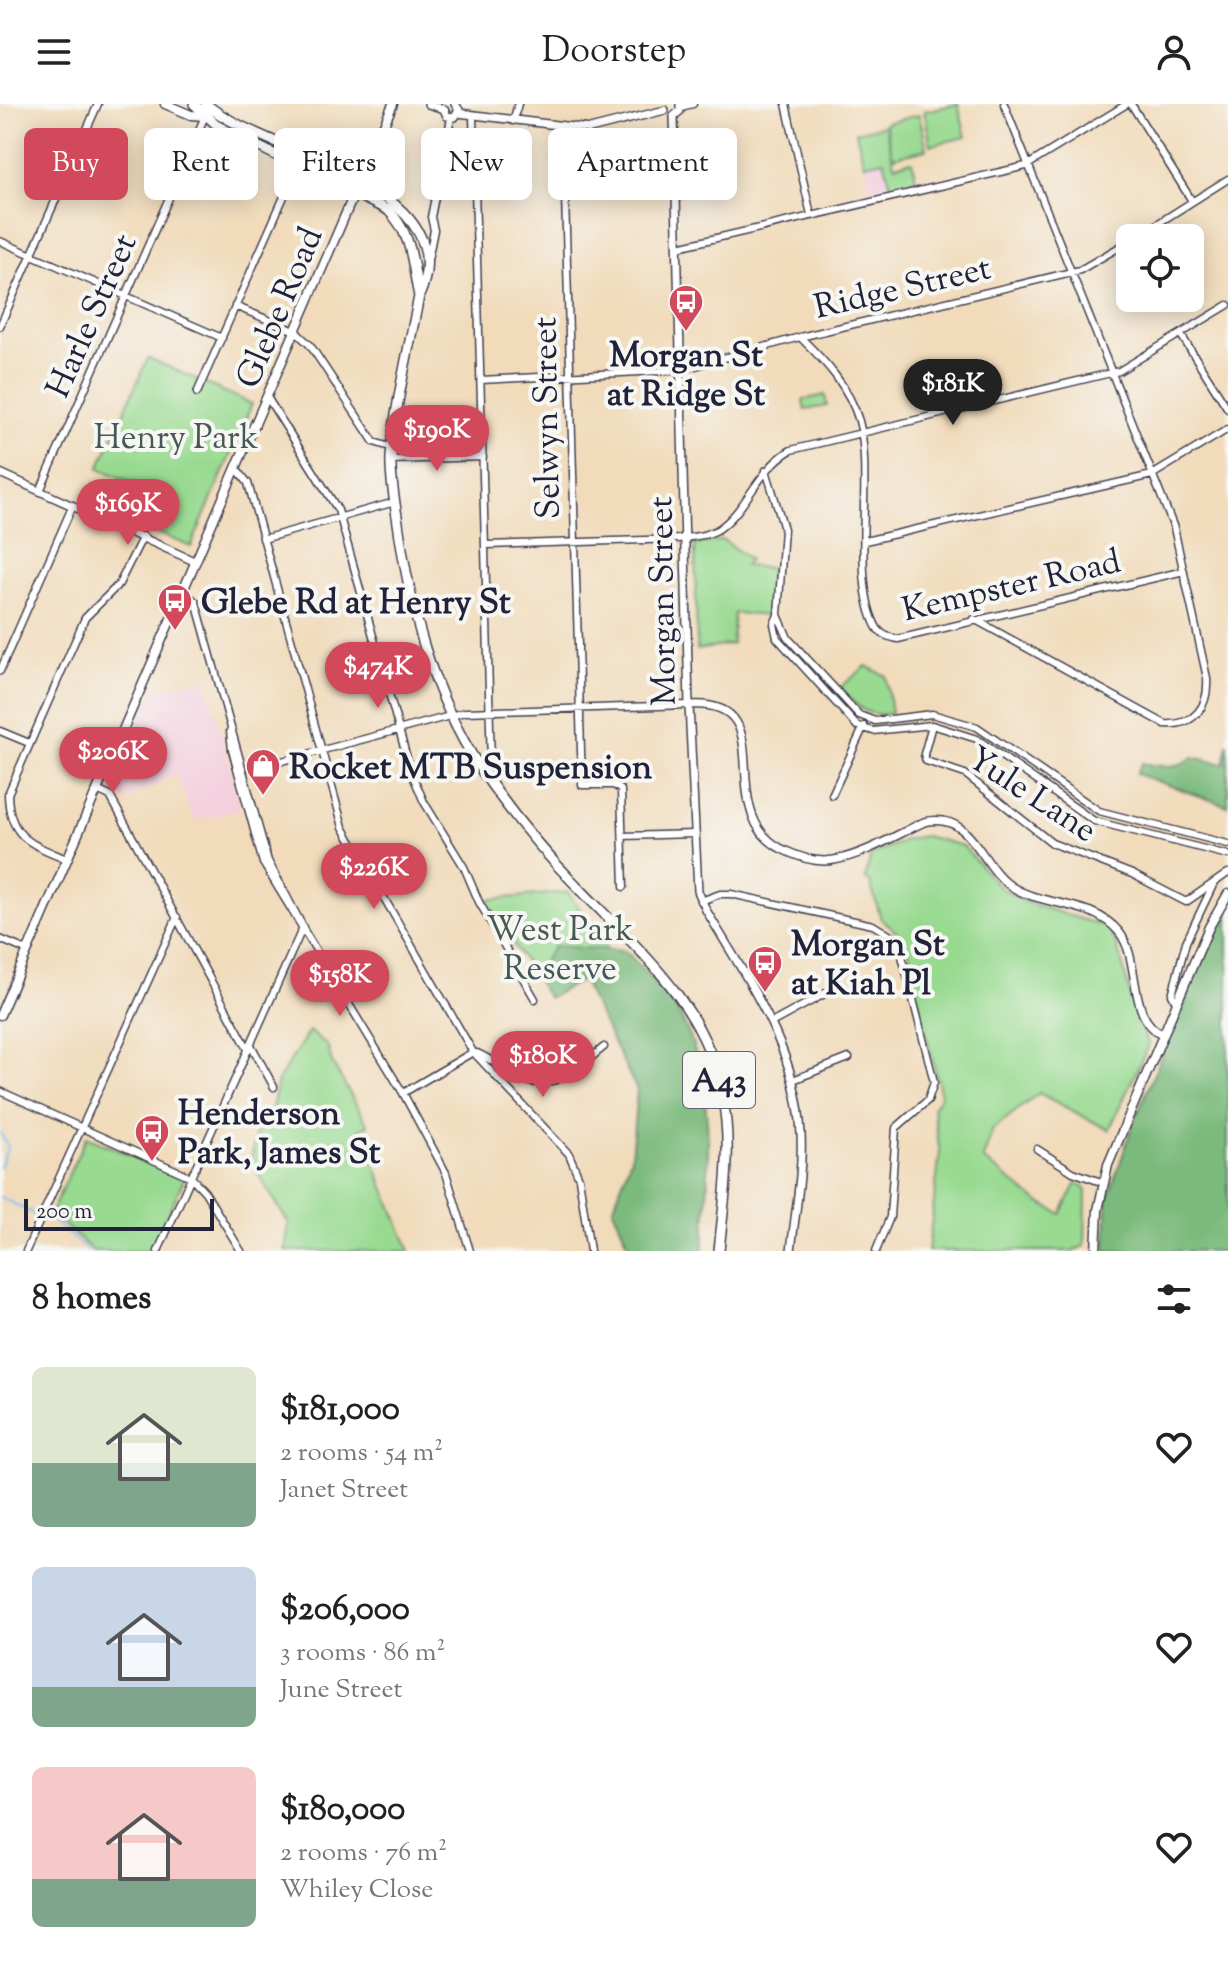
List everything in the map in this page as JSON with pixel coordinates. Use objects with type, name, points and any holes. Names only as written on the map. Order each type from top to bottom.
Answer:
[{"type":"highway","name":"A43","points":[[194,104],[205,116],[237,136],[274,154]]},
{"type":"highway","name":"A43","points":[[206,104],[247,131],[274,143]]},
{"type":"highway","name":"A43","points":[[370,200],[382,206],[403,229],[414,261],[419,296]]},
{"type":"highway","name":"A43","points":[[392,200],[412,221],[424,252],[424,284],[419,296],[391,460],[416,627],[473,756],[495,788],[559,868],[661,970],[699,1026],[716,1069],[726,1120],[727,1177],[719,1251]]},
{"type":"main road","points":[[165,104],[191,115],[205,116]]},
{"type":"main road","name":"Glebe Road","points":[[383,128],[393,104]]},
{"type":"main road","name":"Glebe Road","points":[[0,1015],[352,200]]},
{"type":"main road","points":[[1096,1251],[1101,1182],[1209,927],[1228,894]]},
{"type":"street","points":[[0,326],[98,104]]},
{"type":"street","points":[[428,104],[446,106],[454,116]]},
{"type":"street","points":[[424,284],[434,230],[431,217],[455,104]]},
{"type":"street","points":[[513,121],[518,104]]},
{"type":"street","points":[[454,116],[590,129],[665,107],[674,116],[680,106],[693,104]]},
{"type":"street","points":[[786,104],[811,215]]},
{"type":"street","points":[[974,619],[1154,720],[1183,724],[1202,709],[1208,692],[1174,528],[1114,373],[1026,166],[1004,104]]},
{"type":"street","points":[[678,247],[1026,166],[1129,104],[1192,201]]},
{"type":"street","name":"Harle Street","points":[[40,491],[205,116]]},
{"type":"street","points":[[473,116],[491,764]]},
{"type":"street","name":"Morgan Street","points":[[674,116],[689,705],[701,901],[773,1022],[793,1080],[801,1134],[791,1251]]},
{"type":"street","name":"Selwyn Street","points":[[563,126],[582,785],[618,787],[623,836]]},
{"type":"street","name":"Ridge Street","points":[[1157,224],[1228,179]]},
{"type":"street","points":[[197,393],[282,200]]},
{"type":"street","points":[[0,241],[222,338]]},
{"type":"street","name":"Ridge Street","points":[[481,380],[681,370],[800,337],[1071,272],[1090,266],[1116,250]]},
{"type":"street","points":[[486,545],[685,538],[723,526],[766,470],[791,450],[1114,373],[1228,305]]},
{"type":"street","points":[[235,306],[295,331],[322,358],[374,442],[393,448]]},
{"type":"street","points":[[1181,335],[1228,409]]},
{"type":"street","name":"Kempster Road","points":[[800,337],[842,384],[861,433],[867,592],[878,629],[887,636],[898,639],[1184,571]]},
{"type":"street","points":[[267,397],[340,518],[400,730],[424,802],[464,867],[479,902],[535,999]]},
{"type":"street","points":[[865,541],[1152,475],[1228,429]]},
{"type":"street","points":[[391,460],[483,457]]},
{"type":"street","points":[[237,469],[248,483],[343,827],[473,1052],[569,1154],[579,1178],[590,1251]]},
{"type":"street","points":[[766,470],[784,529],[778,615],[774,624],[777,638],[863,729],[932,725],[977,739],[1094,821],[1228,855]]},
{"type":"street","points":[[0,473],[196,562]]},
{"type":"street","points":[[263,539],[395,502]]},
{"type":"street","points":[[0,671],[73,505]]},
{"type":"street","points":[[67,859],[22,837],[8,812],[12,781],[85,618],[119,584],[143,536]]},
{"type":"street","points":[[183,590],[196,602],[268,861],[446,1173],[470,1251]]},
{"type":"street","points":[[778,615],[788,638],[859,715],[867,719],[932,714],[977,727],[1099,811],[1228,844]]},
{"type":"street","points":[[252,769],[453,714],[689,705],[720,708],[738,723],[745,752],[747,805],[757,828],[773,845],[797,856],[832,861],[924,822],[935,820],[961,828],[978,843],[999,876],[1013,888],[1107,920],[1121,934],[1144,1015],[1151,1028],[1164,1035]]},
{"type":"street","points":[[832,795],[867,719]]},
{"type":"street","name":"Yule Lane","points":[[932,725],[924,754],[926,761],[965,774],[1052,843],[1096,864],[1132,874],[1178,901],[1186,902],[1228,873]]},
{"type":"street","points":[[0,731],[29,743]]},
{"type":"street","points":[[97,790],[110,796],[274,1087]]},
{"type":"street","points":[[624,887],[623,836],[695,834]]},
{"type":"street","points":[[1177,1003],[1172,995],[1181,959],[1214,883]]},
{"type":"street","points":[[701,901],[720,894],[731,894],[873,925],[891,936],[900,948],[934,1082],[928,1100],[896,1128],[890,1217],[876,1251]]},
{"type":"street","points":[[26,1251],[177,917]]},
{"type":"street","points":[[158,1251],[303,927]]},
{"type":"street","points":[[0,939],[28,951]]},
{"type":"street","points":[[773,1022],[828,992]]},
{"type":"street","points":[[473,1052],[527,1081],[550,1084],[604,1047]]},
{"type":"street","points":[[403,1093],[473,1052]]},
{"type":"street","points":[[793,1080],[849,1058]]},
{"type":"street","points":[[0,1091],[191,1177],[205,1192],[241,1251]]},
{"type":"street","points":[[1037,1149],[1073,1172],[1101,1182]]},
{"type":"shaded area","points":[[884,160],[891,186],[871,191],[864,164]]},
{"type":"shaded area","points":[[206,678],[241,809],[195,821],[176,774],[124,801],[113,781],[152,692]]},
{"type":"green space","points":[[958,104],[966,137],[931,145],[924,111]]},
{"type":"green space","points":[[919,115],[927,149],[893,157],[885,123]]},
{"type":"green space","points":[[885,125],[894,165],[912,161],[916,180],[891,186],[884,160],[864,164],[856,132]]},
{"type":"green space","name":"Henry Park","points":[[148,358],[252,404],[191,547],[155,532],[169,499],[99,468]]},
{"type":"green space","points":[[825,395],[827,406],[805,410],[803,400]]},
{"type":"green space","points":[[723,540],[749,559],[744,566],[771,568],[767,616],[734,613],[732,644],[697,650],[695,544]]},
{"type":"green space","points":[[866,666],[886,676],[891,714],[867,712],[840,688]]},
{"type":"green space","points":[[1228,743],[1228,806],[1136,774],[1142,763],[1176,765],[1193,757],[1224,764]]},
{"type":"green space","points":[[925,836],[963,846],[998,886],[1025,902],[1107,927],[1120,955],[1136,1015],[1149,1044],[1109,1130],[1039,1093],[993,1129],[983,1159],[1038,1202],[1061,1214],[1077,1183],[1086,1189],[1085,1246],[1072,1251],[928,1251],[940,1153],[933,1108],[941,1095],[915,987],[911,957],[896,932],[881,919],[870,882],[865,879],[871,855],[907,839]]},
{"type":"green space","name":"West Park Reserve","points":[[568,892],[615,960],[548,998],[485,900]]},
{"type":"green space","points":[[1228,906],[1228,1251],[1106,1251],[1107,1201],[1134,1122],[1218,920]]},
{"type":"green space","points":[[554,946],[625,951],[669,999],[688,1032],[698,1061],[707,1125],[703,1251],[631,1251],[613,1209],[631,1157],[637,1090],[582,980],[548,998],[534,976]]},
{"type":"green space","points":[[309,1031],[327,1045],[332,1063],[368,1125],[360,1129],[410,1251],[285,1251],[289,1224],[251,1162],[255,1136],[272,1108],[278,1081]]},
{"type":"green space","points":[[86,1137],[185,1177],[151,1251],[93,1251],[63,1224],[49,1217]]},
{"type":"waterway","points":[[0,1133],[8,1146],[0,1167]]},
{"type":"waterway","points":[[0,1197],[34,1214]]},
{"type":"waterway","points":[[54,1222],[88,1251]]},
{"type":"place","name":"Morgan St at Ridge St","points":[[686,333]]},
{"type":"place","name":"Glebe Rd at Henry St","points":[[175,632]]},
{"type":"place","name":"Rocket MTB Suspension","points":[[263,797]]},
{"type":"place","name":"Morgan St at Kiah Pl","points":[[765,994]]},
{"type":"place","name":"Henderson Park, James St","points":[[152,1163]]}]
